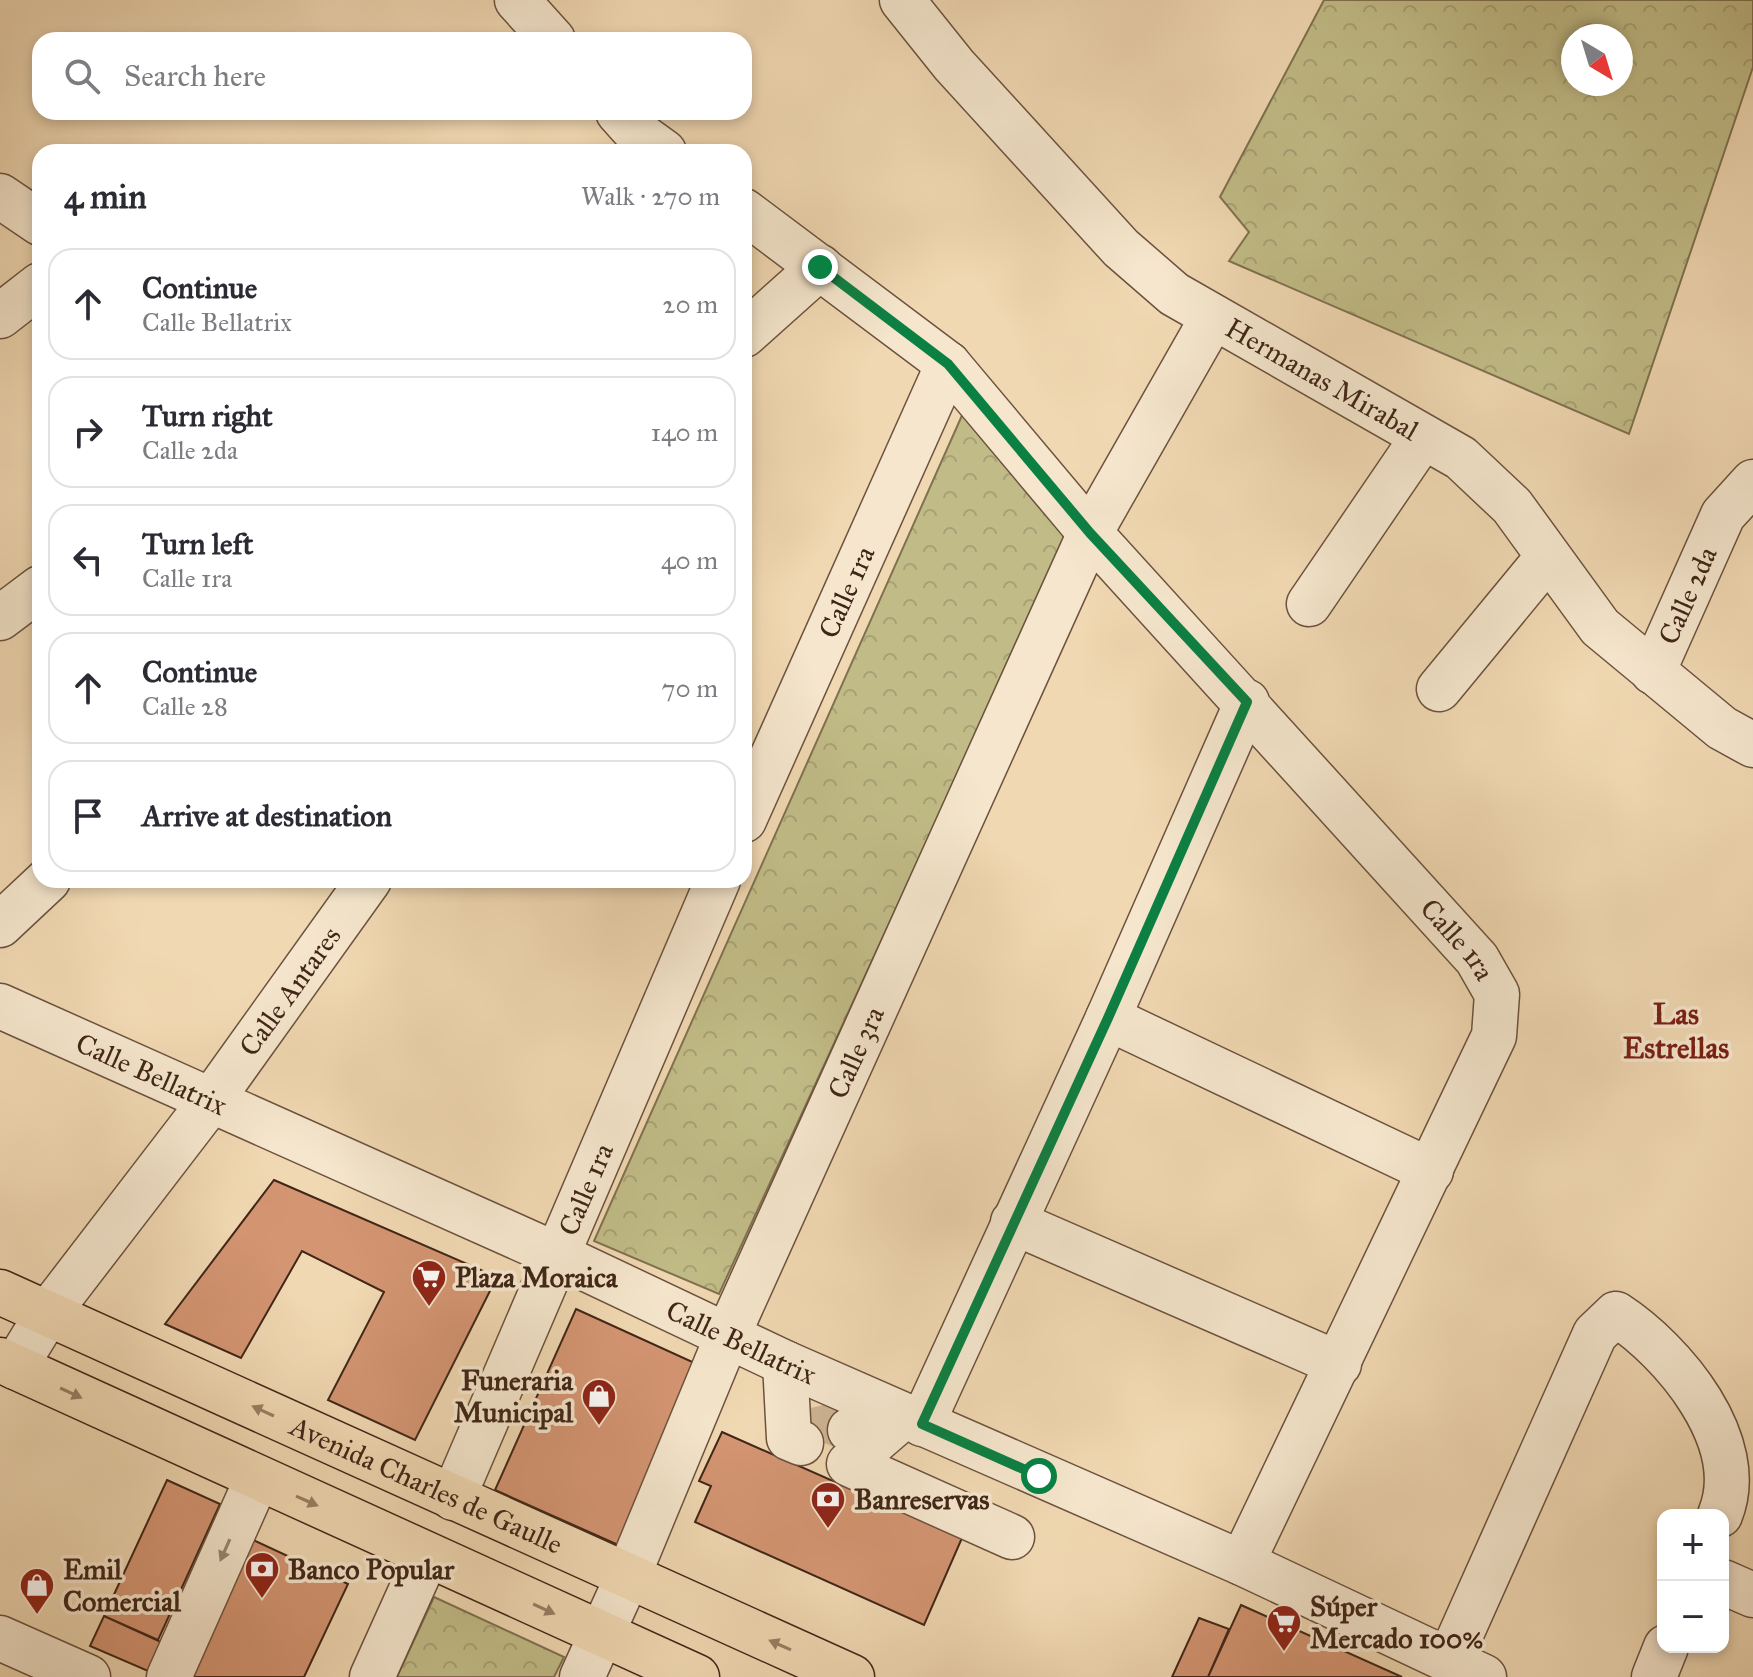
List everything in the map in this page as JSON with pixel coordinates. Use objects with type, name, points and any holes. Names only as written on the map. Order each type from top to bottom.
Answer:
[{"type":"main road","name":"Avenida Charles de Gaulle","points":[[0,1292],[852,1677]]},
{"type":"main road","points":[[8,1363],[697,1677]]},
{"type":"street","points":[[517,0],[546,32]]},
{"type":"street","name":"Hermanas Mirabal","points":[[902,0],[954,65],[1121,248],[1174,294],[1461,458],[1512,506],[1600,627],[1722,728],[1753,745]]},
{"type":"street","points":[[0,196],[32,218]]},
{"type":"street","name":"Calle 1ra","points":[[752,217],[948,364],[1090,533],[1247,702],[1477,959],[1497,994],[1494,1036],[1242,1563]]},
{"type":"street","points":[[752,328],[820,267]]},
{"type":"street","points":[[0,316],[32,291]]},
{"type":"street","name":"Calle 3ra","points":[[582,1677],[628,1576],[727,1337],[1090,533],[1213,317]]},
{"type":"street","name":"Calle 1ra","points":[[752,802],[948,364]]},
{"type":"street","points":[[1309,604],[1423,437]]},
{"type":"street","name":"Calle 2da","points":[[1653,672],[1723,515],[1753,482]]},
{"type":"street","points":[[1439,689],[1547,558]]},
{"type":"street","points":[[0,618],[32,594]]},
{"type":"street","points":[[818,1414],[875,1441],[913,1420],[1013,1222],[1108,1018],[1247,702]]},
{"type":"street","points":[[0,925],[39,888]]},
{"type":"street","name":"Calle Antares","points":[[8,1363],[210,1102],[363,888]]},
{"type":"street","name":"Calle 1ra","points":[[453,1498],[715,888]]},
{"type":"street","name":"Calle Bellatrix","points":[[0,1006],[557,1255],[727,1337],[818,1414],[913,1420],[1242,1563],[1467,1669]]},
{"type":"street","points":[[1108,1018],[1431,1171]]},
{"type":"street","points":[[1013,1222],[1339,1364]]},
{"type":"street","points":[[1467,1669],[1595,1334],[1616,1314],[1671,1358],[1709,1418],[1727,1461],[1721,1509]]},
{"type":"street","points":[[818,1414],[1012,1537]]},
{"type":"street","points":[[169,1677],[257,1479]]},
{"type":"street","points":[[372,1677],[427,1555]]},
{"type":"street","points":[[1729,1585],[1753,1595]]},
{"type":"street","points":[[0,1638],[34,1668],[88,1677]]},
{"type":"street","points":[[1654,1677],[1664,1653]]},
{"type":"green space","points":[[1324,0],[1753,0],[1753,67],[1629,434],[1229,261],[1249,232],[1220,197]]},
{"type":"green space","points":[[964,411],[1067,536],[719,1294],[594,1241]]},
{"type":"green space","points":[[434,1597],[564,1657],[554,1677],[397,1677]]},
{"type":"building","name":"Plaza Moraica","points":[[274,1180],[497,1277],[415,1440],[328,1400],[384,1292],[302,1251],[241,1358],[165,1324]]},
{"type":"building","name":"Funeraria Municipal","points":[[576,1309],[699,1365],[625,1548],[495,1490]]},
{"type":"building","name":"Banreservas","points":[[722,1432],[962,1538],[924,1625],[695,1522],[711,1486],[699,1481]]},
{"type":"building","points":[[167,1480],[220,1504],[158,1640],[104,1616]]},
{"type":"building","name":"Banco Popular","points":[[251,1539],[348,1584],[304,1677],[188,1677]]},
{"type":"building","name":"Súper Mercado 100%","points":[[1241,1605],[1402,1677],[1208,1677]]},
{"type":"building","points":[[104,1616],[161,1642],[148,1671],[90,1646]]},
{"type":"building","points":[[1199,1618],[1229,1629],[1208,1677],[1172,1677]]},
{"type":"tunnel","points":[[815,1407],[817,1416],[850,1430]]},
{"type":"place","name":"Plaza Moraica","points":[[429,1308]]},
{"type":"place","name":"Funeraria Municipal","points":[[599,1427]]},
{"type":"place","name":"Banreservas","points":[[828,1530]]},
{"type":"place","name":"Banco Popular","points":[[262,1600]]},
{"type":"place","name":"Emil Comercial","points":[[37,1616]]},
{"type":"place","name":"Súper Mercado 100%","points":[[1284,1653]]},
{"type":"district","name":"Las Estrellas","points":[[1676,1031]]},
{"type":"route","points":[[820,267],[948,364],[1090,533],[1247,702],[1108,1018],[922,1424],[1039,1476]]}]
